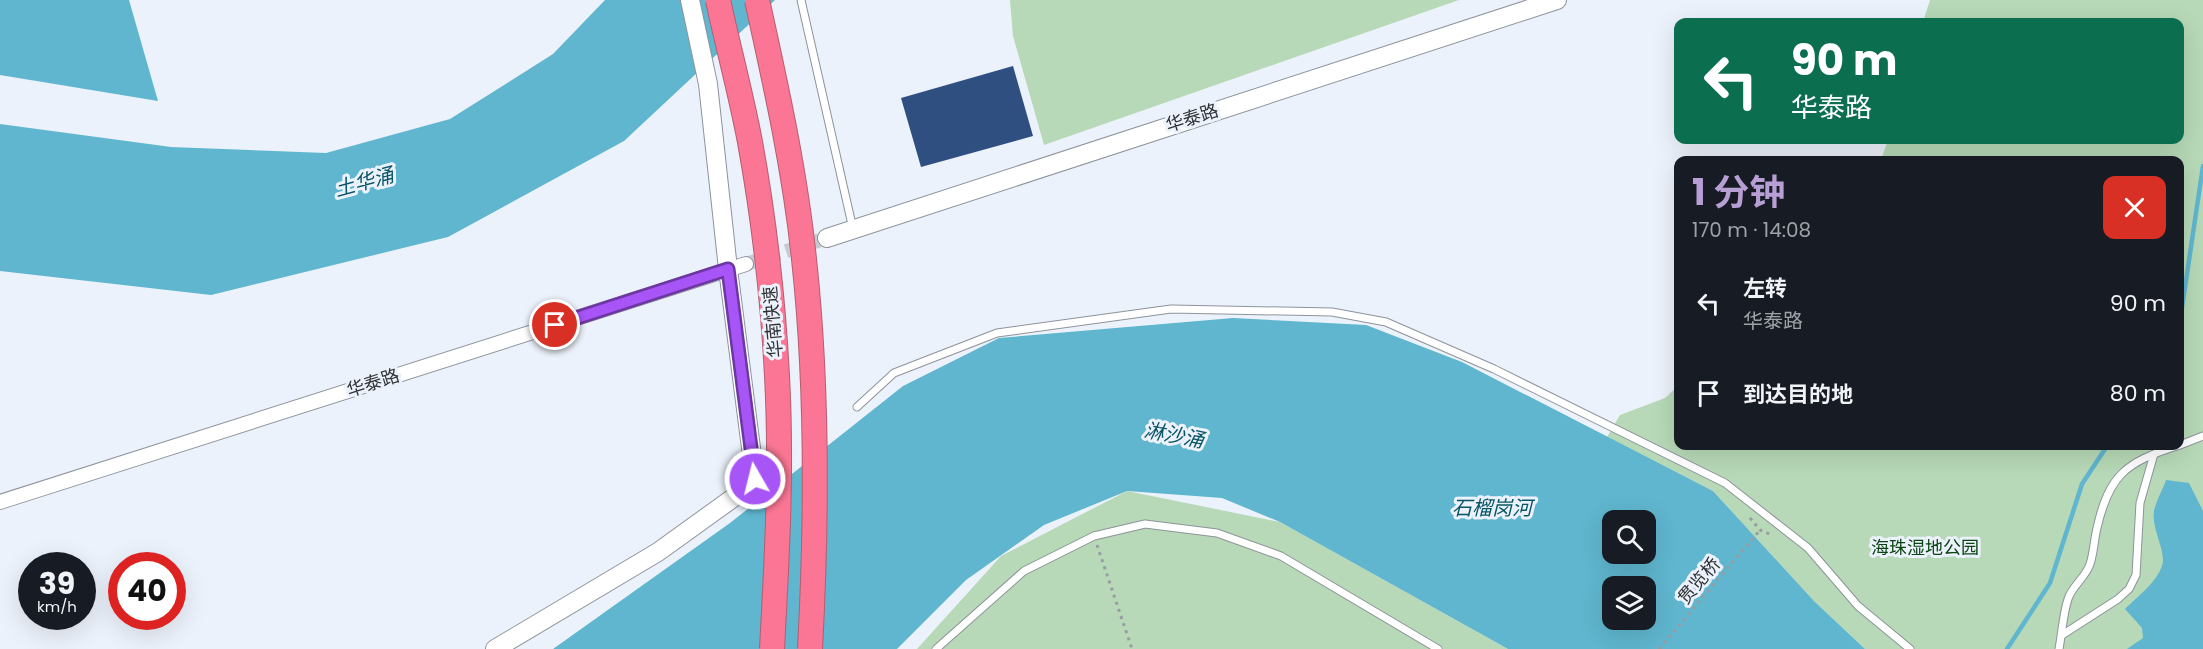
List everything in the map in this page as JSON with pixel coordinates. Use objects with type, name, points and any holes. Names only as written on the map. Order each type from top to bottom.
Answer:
[{"type":"highway","name":"华南快速","points":[[718,0],[750,142],[772,307],[779,453],[778,546],[772,649]]},
{"type":"highway","name":"华南快速","points":[[757,0],[787,137],[804,257],[810,323],[816,490],[810,649]]},
{"type":"street","points":[[495,649],[658,552],[751,485],[755,479],[728,269],[708,84],[690,0]]},
{"type":"street","name":"华泰路","points":[[827,238],[1557,0]]},
{"type":"street","name":"华泰路","points":[[0,502],[746,264]]},
{"type":"lane","points":[[801,0],[854,229]]},
{"type":"lane","points":[[857,407],[894,373],[997,333],[1171,309],[1332,312],[1386,322],[1494,369],[1725,483],[1808,548],[1858,606],[1910,649]]},
{"type":"lane","points":[[2184,443],[2203,436]]},
{"type":"lane","points":[[2059,649],[2068,599],[2089,568],[2094,551],[2096,530],[2111,486],[2123,471],[2165,450]]},
{"type":"lane","points":[[2062,635],[2118,599],[2128,589],[2136,575],[2140,503],[2154,454]]},
{"type":"lane","points":[[936,649],[1024,571],[1094,536],[1145,524],[1217,533],[1281,556],[1438,649]]},
{"type":"path","name":"贯览桥","points":[[1659,649],[1760,530]]},
{"type":"path","points":[[1094,536],[1132,649]]},
{"type":"green space","points":[[1010,0],[1459,0],[1044,145],[1013,36]]},
{"type":"green space","name":"海珠湿地公园","points":[[1930,0],[2203,0],[2203,649],[1865,649],[1814,601],[1713,491],[1607,437],[1620,415],[1665,398],[1674,390],[1674,450],[2184,450],[2184,156],[1882,156],[1887,144],[2184,144],[2184,18],[1924,18]]},
{"type":"green space","points":[[1127,491],[1280,522],[1508,649],[917,649],[1001,556]]},
{"type":"water","points":[[0,0],[129,0],[158,101],[0,75]]},
{"type":"water","name":"土华涌","points":[[605,0],[775,0],[624,141],[448,237],[211,295],[0,271],[0,124],[171,147],[326,153],[450,119],[553,54]]},
{"type":"water","name":"石榴岗河","points":[[1233,318],[1366,325],[1462,362],[1713,491],[1814,601],[1865,649],[1508,649],[1280,522],[1222,498],[1127,491],[1044,525],[966,580],[897,649],[553,649],[730,523],[903,386],[999,338]]},
{"type":"water","points":[[2166,480],[2189,483],[2203,511],[2203,649],[2127,649],[2143,638],[2142,628],[2125,609],[2151,584],[2162,566],[2163,560],[2154,511]]},
{"type":"building","points":[[1013,66],[1033,136],[921,167],[901,98]]},
{"type":"waterway","points":[[2184,294],[2203,166]]},
{"type":"waterway","points":[[2007,649],[2050,583],[2082,484],[2104,450]]},
{"type":"tunnel","points":[[746,264],[827,238]]},
{"type":"route","points":[[555,325],[728,269],[755,479]]},
{"type":"water label","name":"淋沙涌","points":[[1174,435]]}]
